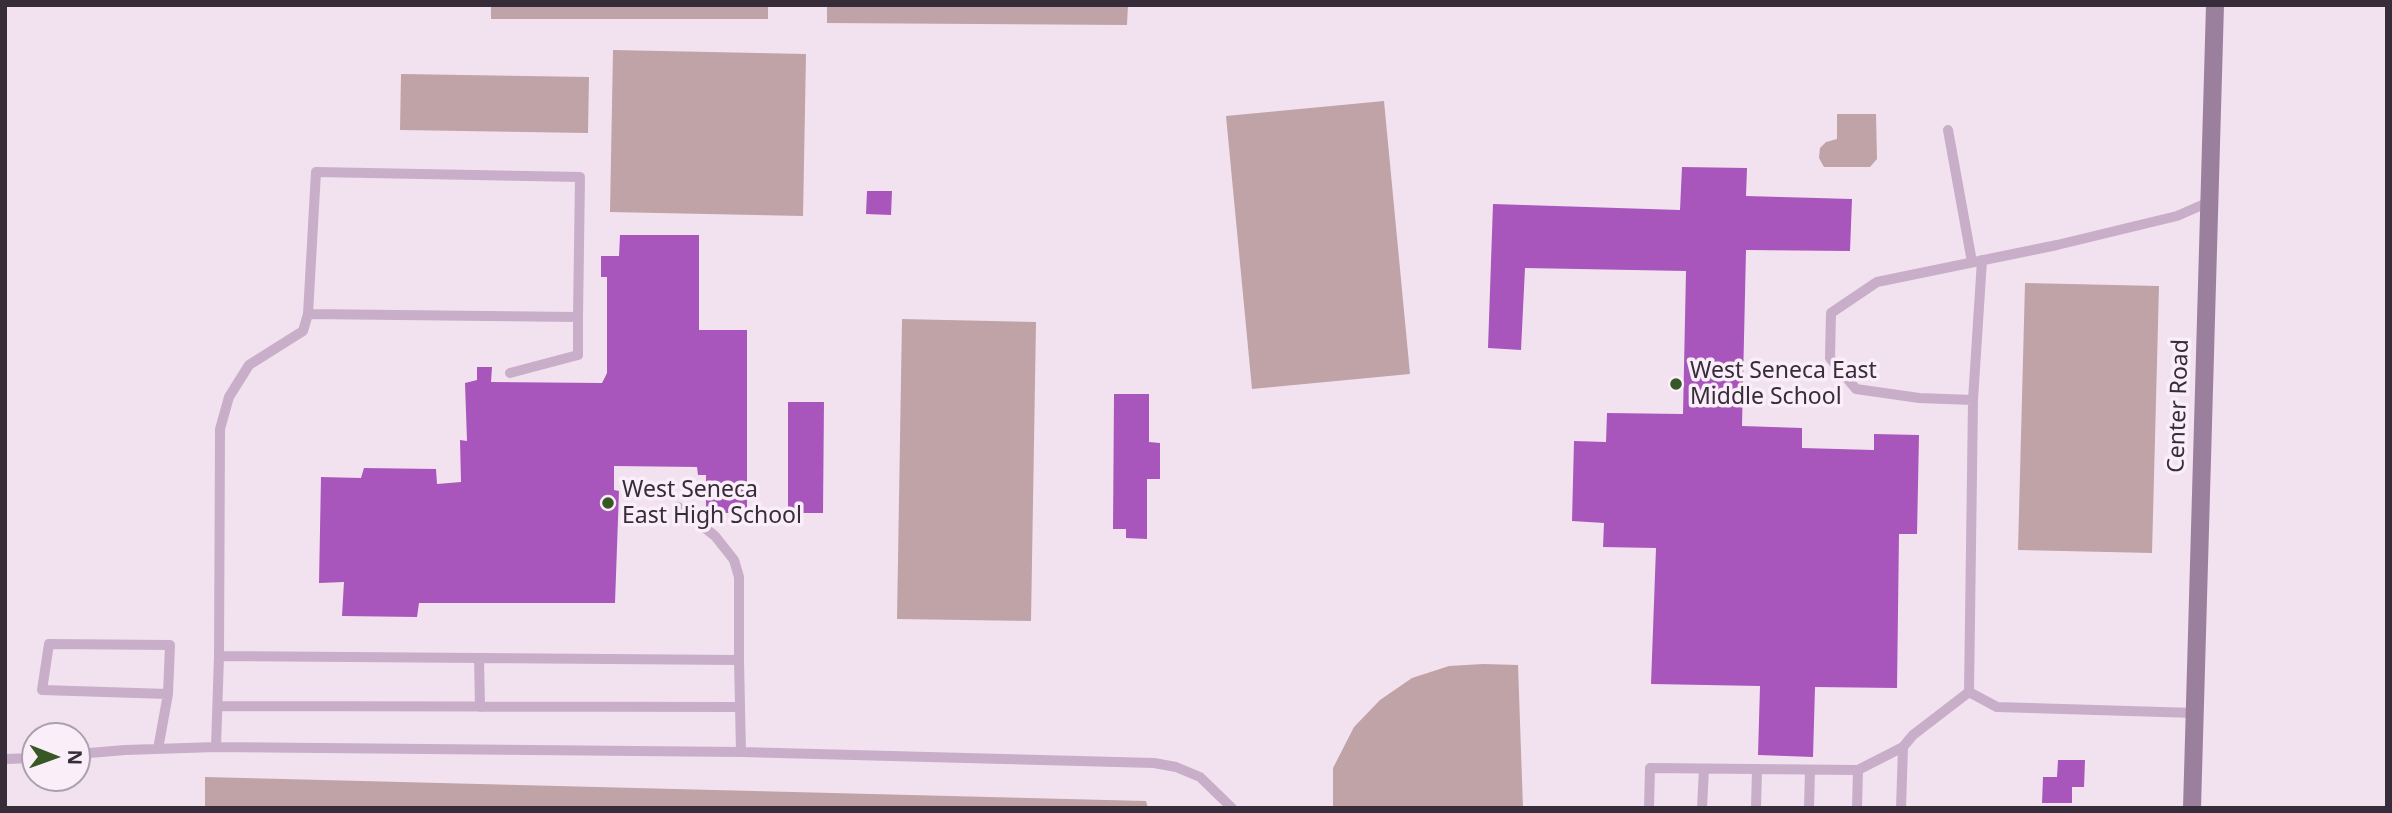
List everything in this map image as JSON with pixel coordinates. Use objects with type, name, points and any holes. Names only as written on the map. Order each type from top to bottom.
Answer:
[{"type":"main road","name":"Center Road","points":[[2192,808],[2215,5]]},
{"type":"lane","points":[[1948,130],[1977,261],[1969,692]]},
{"type":"lane","points":[[216,747],[220,429],[229,397],[249,365],[303,331],[308,314],[316,172],[580,177],[578,355],[510,373]]},
{"type":"lane","points":[[1973,400],[1919,398],[1856,389],[1830,358],[1831,313],[1877,282],[2177,216],[2210,202]]},
{"type":"lane","points":[[308,314],[578,317]]},
{"type":"lane","points":[[678,507],[715,536],[734,560],[739,577],[741,752]]},
{"type":"lane","points":[[158,749],[168,694],[170,645],[49,644],[42,690],[168,694]]},
{"type":"lane","points":[[219,656],[739,660]]},
{"type":"lane","points":[[479,658],[480,707]]},
{"type":"lane","points":[[1969,692],[1997,707],[2195,713]]},
{"type":"lane","points":[[1649,808],[1650,768],[1858,770],[1903,747],[1913,735],[1969,692]]},
{"type":"lane","points":[[218,706],[740,707]]},
{"type":"lane","points":[[91,753],[216,747],[741,752],[1154,763],[1176,766],[1200,777],[1232,808]]},
{"type":"lane","points":[[1901,808],[1903,747]]},
{"type":"lane","points":[[1702,808],[1703,769]]},
{"type":"lane","points":[[1756,769],[1756,808]]},
{"type":"lane","points":[[1809,808],[1810,770]]},
{"type":"lane","points":[[1857,808],[1858,770]]},
{"type":"shaded area","points":[[491,5],[768,5],[768,19],[491,19]]},
{"type":"shaded area","points":[[827,5],[1128,5],[1127,25],[827,23]]},
{"type":"shaded area","points":[[613,50],[806,54],[803,216],[610,212]]},
{"type":"shaded area","points":[[401,74],[589,77],[588,133],[400,130]]},
{"type":"shaded area","points":[[1384,101],[1410,374],[1252,389],[1226,116]]},
{"type":"shaded area","points":[[1837,114],[1876,114],[1877,159],[1870,167],[1824,167],[1819,158],[1820,148],[1826,142],[1837,139]]},
{"type":"shaded area","points":[[2025,283],[2159,286],[2152,553],[2018,550]]},
{"type":"shaded area","points":[[902,319],[1036,322],[1031,621],[897,619]]},
{"type":"shaded area","points":[[1518,665],[1523,808],[1333,808],[1333,768],[1354,727],[1380,700],[1412,678],[1449,666]]},
{"type":"shaded area","points":[[205,777],[1146,801],[1148,808],[205,808]]},
{"type":"building","points":[[1682,167],[1747,168],[1746,196],[1852,199],[1850,251],[1746,250],[1742,426],[1802,428],[1802,448],[1874,450],[1874,434],[1919,435],[1917,534],[1899,534],[1897,688],[1815,687],[1813,757],[1758,755],[1760,686],[1651,684],[1656,548],[1603,547],[1604,523],[1572,521],[1574,441],[1606,442],[1607,413],[1683,414],[1686,271],[1525,268],[1521,350],[1488,348],[1493,204],[1680,210]]},
{"type":"building","points":[[867,191],[892,191],[891,215],[866,214]]},
{"type":"building","points":[[620,235],[699,235],[699,330],[747,330],[747,513],[706,513],[706,475],[698,475],[697,467],[614,466],[614,490],[619,491],[615,603],[419,603],[417,617],[342,616],[344,582],[319,583],[321,477],[361,478],[364,468],[436,469],[437,484],[461,482],[460,440],[467,441],[465,383],[477,380],[477,367],[492,367],[491,382],[602,383],[607,373],[607,277],[601,277],[601,256],[619,256]]},
{"type":"building","points":[[1114,394],[1149,394],[1149,442],[1160,443],[1160,479],[1147,479],[1147,539],[1126,538],[1126,529],[1113,529]]},
{"type":"building","points":[[788,402],[824,402],[823,513],[788,513]]},
{"type":"building","points":[[2058,760],[2085,760],[2084,787],[2072,787],[2072,803],[2042,803],[2043,777],[2057,777]]},
{"type":"place","name":"West Seneca East Middle School","points":[[1676,384]]},
{"type":"place","name":"West Seneca East High School","points":[[608,503]]}]
